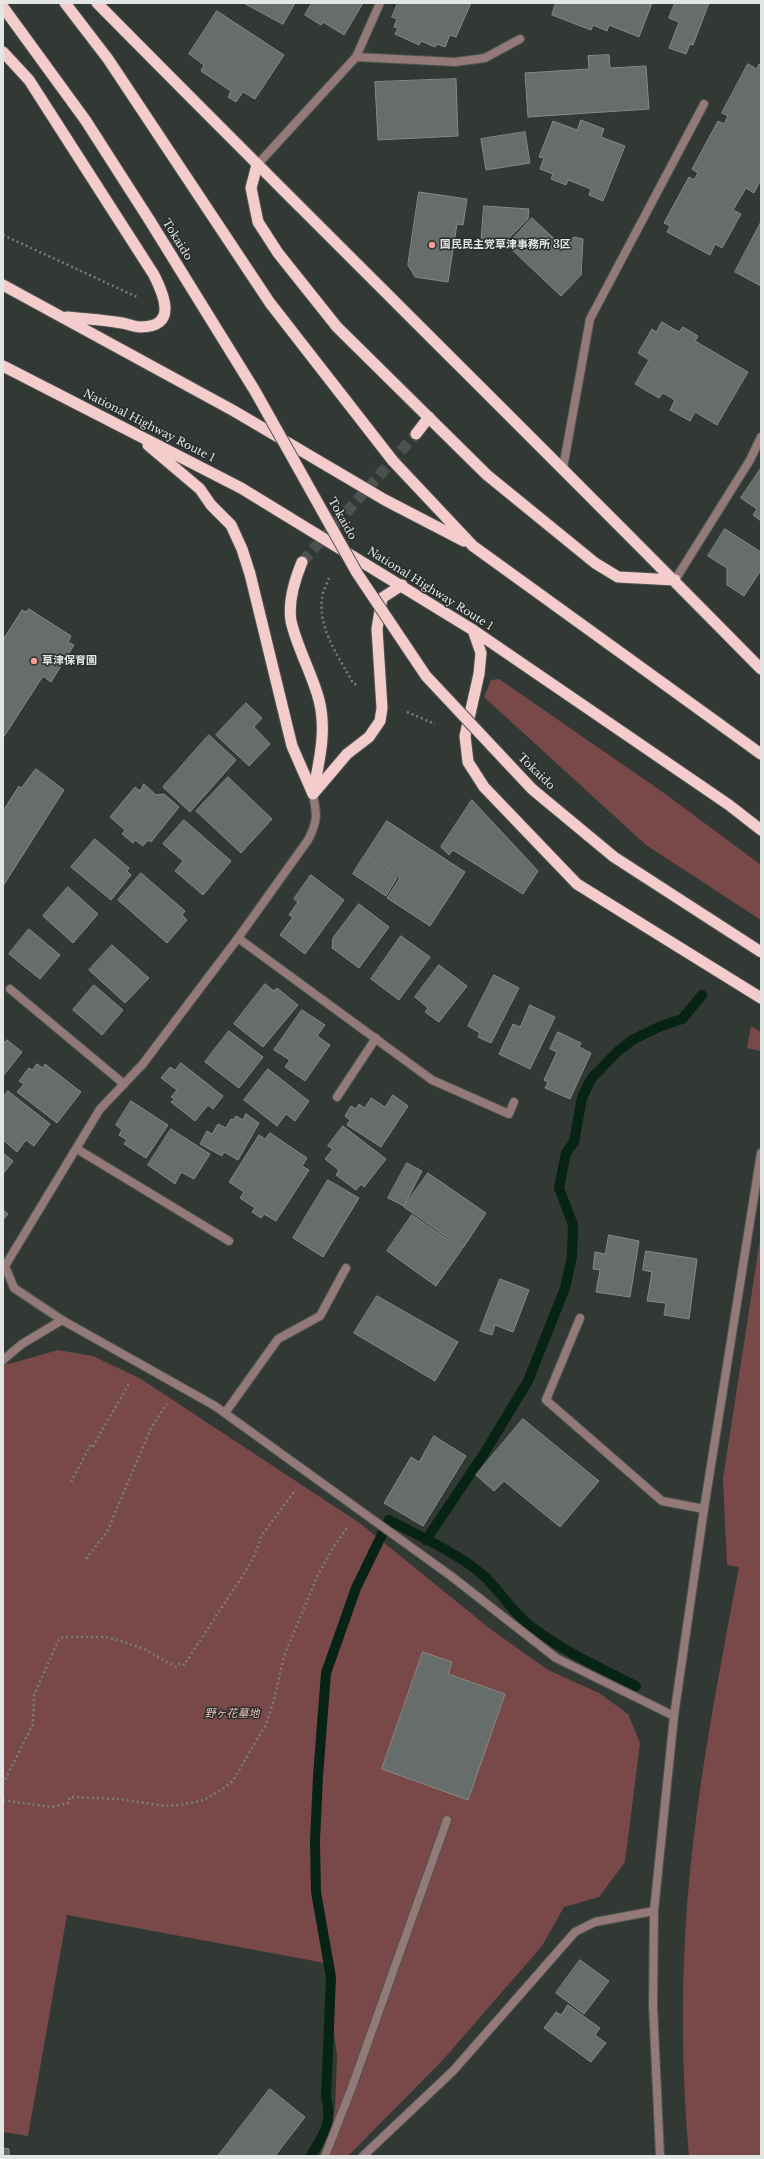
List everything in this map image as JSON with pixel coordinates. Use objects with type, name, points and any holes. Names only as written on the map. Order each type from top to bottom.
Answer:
[{"type":"highway","points":[[65,3],[108,59],[270,303],[392,461],[473,546]]},
{"type":"highway","points":[[98,3],[258,166],[563,468],[761,668]]},
{"type":"highway","name":"Tokaido","points":[[3,7],[86,121],[150,222],[255,391],[357,573],[426,676],[538,794],[614,857],[761,952]]},
{"type":"highway","points":[[3,52],[29,80],[154,275],[165,298],[166,310],[163,318],[158,324],[139,327],[123,323],[60,316]]},
{"type":"highway","points":[[258,166],[251,188],[258,222],[278,253],[337,327],[487,475],[594,563],[618,577],[674,580]]},
{"type":"highway","points":[[3,285],[234,411],[385,500],[473,546],[761,754]]},
{"type":"highway","name":"National Highway Route 1","points":[[3,366],[241,488],[402,586],[473,630],[729,805],[761,830]]},
{"type":"highway","points":[[416,434],[429,418]]},
{"type":"highway","points":[[133,432],[200,489],[211,505],[231,525],[242,549],[250,574],[292,746],[312,794]]},
{"type":"highway","points":[[302,562],[296,577],[292,598],[291,621],[319,700],[323,738],[312,794]]},
{"type":"highway","points":[[312,794],[347,754],[369,737],[380,721],[382,708],[377,629],[382,598],[402,586]]},
{"type":"highway","points":[[473,630],[481,653],[479,674],[465,736],[468,762],[484,787],[577,884],[761,998]]},
{"type":"street","points":[[258,166],[356,57],[380,3]]},
{"type":"street","points":[[356,57],[455,62],[485,58],[520,39]]},
{"type":"street","points":[[563,468],[590,319],[704,104]]},
{"type":"street","points":[[674,580],[750,460],[761,437]]},
{"type":"street","points":[[312,794],[316,810],[316,825],[308,840],[238,938],[142,1066],[100,1109],[4,1266],[14,1288],[62,1320],[179,1385],[225,1413],[451,1576],[556,1658],[674,1716]]},
{"type":"street","points":[[238,938],[432,1080],[509,1114],[514,1102]]},
{"type":"street","points":[[10,989],[124,1084]]},
{"type":"street","points":[[337,1097],[376,1038]]},
{"type":"street","points":[[76,1149],[229,1241]]},
{"type":"street","points":[[660,2156],[653,2005],[654,1911],[674,1716],[704,1509],[761,1153]]},
{"type":"street","points":[[225,1413],[278,1339],[320,1316],[346,1268]]},
{"type":"street","points":[[580,1318],[546,1400],[662,1501],[704,1509]]},
{"type":"street","points":[[3,1360],[22,1344],[62,1320]]},
{"type":"street","points":[[325,2156],[352,2087],[447,1820]]},
{"type":"street","points":[[363,2156],[453,2071],[575,1932],[595,1922],[654,1911]]},
{"type":"path","points":[[3,235],[147,301],[163,318]]},
{"type":"path","points":[[329,578],[322,597],[322,617],[332,646],[352,681],[382,708],[409,713],[465,736]]},
{"type":"path","points":[[71,1482],[91,1444],[93,1446],[141,1364]]},
{"type":"path","points":[[86,1559],[107,1532],[151,1428],[179,1385]]},
{"type":"path","points":[[3,1784],[33,1724],[34,1695],[60,1639],[63,1637],[106,1637],[144,1649],[176,1666],[180,1663],[184,1665],[243,1576],[255,1555],[262,1535],[308,1472]]},
{"type":"path","points":[[3,1800],[51,1807],[69,1803],[70,1797],[120,1799],[164,1806],[204,1800],[233,1781],[266,1724],[274,1700],[284,1656],[317,1577],[334,1546],[361,1510]]},
{"type":"green space","points":[[499,679],[664,793],[761,865],[761,920],[646,845],[484,697],[491,680]]},
{"type":"green space","points":[[751,1026],[761,1032],[761,1051],[747,1048]]},
{"type":"green space","points":[[761,1233],[761,2156],[689,2156],[683,2038],[683,1979],[686,1920],[700,1787],[739,1567],[727,1565],[723,1479]]},
{"type":"green space","name":"野ヶ花墓地","points":[[58,1350],[93,1356],[141,1379],[361,1524],[489,1628],[548,1670],[599,1693],[628,1714],[640,1743],[625,1862],[599,1897],[564,1907],[542,1946],[442,2061],[348,2156],[327,2156],[324,2154],[335,2109],[337,2056],[325,1963],[67,1915],[28,2136],[3,2132],[3,1362],[9,1364]]},
{"type":"building","points":[[244,3],[295,3],[283,24]]},
{"type":"building","points":[[312,3],[363,3],[344,35],[323,22],[321,25],[305,15]]},
{"type":"building","points":[[398,3],[471,3],[456,37],[450,35],[445,47],[437,44],[435,47],[421,41],[419,45],[395,34],[398,28],[394,27],[397,19],[392,17]]},
{"type":"building","points":[[556,3],[652,3],[639,37],[609,25],[607,31],[593,25],[591,30],[552,15]]},
{"type":"building","points":[[675,3],[709,3],[693,45],[690,44],[686,54],[669,48],[679,22],[669,18]]},
{"type":"building","points":[[217,11],[284,55],[255,99],[243,92],[236,102],[228,97],[231,91],[201,71],[204,65],[189,54]]},
{"type":"building","points":[[609,55],[610,68],[646,66],[649,109],[528,117],[525,73],[589,69],[588,56]]},
{"type":"building","points":[[748,64],[757,69],[759,64],[761,65],[761,179],[754,193],[746,188],[733,210],[741,214],[722,248],[715,244],[710,255],[667,232],[670,226],[664,223],[689,177],[694,180],[698,173],[692,169],[718,121],[724,124],[728,116],[722,113]]},
{"type":"building","points":[[456,79],[458,136],[378,140],[375,82]]},
{"type":"building","points":[[581,120],[604,129],[601,137],[625,146],[603,201],[589,195],[591,189],[568,180],[566,185],[551,179],[553,174],[540,169],[544,158],[539,157],[553,121],[577,130]]},
{"type":"building","points":[[525,132],[530,163],[486,170],[481,139]]},
{"type":"building","name":"国民民主党草津事務所 3区","points":[[419,192],[467,199],[463,225],[457,224],[448,282],[415,277],[408,265]]},
{"type":"building","points":[[484,206],[529,209],[528,219],[503,244],[503,248],[481,246]]},
{"type":"building","points":[[532,218],[564,248],[574,237],[583,239],[581,275],[561,296],[507,245]]},
{"type":"building","points":[[761,222],[761,286],[735,272]]},
{"type":"building","points":[[662,322],[679,332],[683,327],[698,336],[695,341],[748,372],[717,425],[695,412],[690,421],[670,410],[675,400],[663,393],[659,398],[635,384],[649,360],[638,353],[652,329],[656,332]]},
{"type":"building","points":[[761,468],[761,521],[753,515],[757,509],[741,498]]},
{"type":"building","points":[[725,529],[761,552],[761,570],[744,596],[727,585],[727,568],[708,556]]},
{"type":"building","name":"草津保育園","points":[[29,609],[71,636],[68,642],[74,645],[51,682],[43,676],[3,738],[3,640],[22,610],[26,612]]},
{"type":"building","points":[[246,703],[262,718],[254,727],[270,744],[249,766],[216,735]]},
{"type":"building","points":[[209,735],[236,760],[190,812],[163,787]]},
{"type":"building","points":[[36,769],[64,790],[3,886],[3,811],[19,786],[21,788]]},
{"type":"building","points":[[228,777],[272,819],[241,853],[196,811]]},
{"type":"building","points":[[144,784],[156,795],[164,794],[179,807],[151,842],[148,840],[143,846],[135,840],[133,843],[122,834],[125,830],[110,817],[135,787],[140,791]]},
{"type":"building","points":[[472,800],[538,871],[523,894],[453,850],[449,855],[441,847]]},
{"type":"building","points":[[184,820],[231,861],[203,895],[175,871],[183,861],[163,844]]},
{"type":"building","points":[[387,821],[465,872],[430,926],[387,898],[400,878],[365,855]]},
{"type":"building","points":[[95,839],[129,868],[127,871],[131,875],[111,900],[71,867]]},
{"type":"building","points":[[364,856],[397,878],[386,896],[353,874]]},
{"type":"building","points":[[141,873],[185,911],[182,915],[187,920],[167,943],[118,900]]},
{"type":"building","points":[[311,875],[344,900],[305,954],[280,935],[293,917],[289,915],[298,902],[294,899]]},
{"type":"building","points":[[68,887],[98,914],[73,943],[43,916]]},
{"type":"building","points":[[359,904],[389,927],[359,968],[332,948],[333,938]]},
{"type":"building","points":[[29,929],[60,955],[40,979],[9,954]]},
{"type":"building","points":[[401,936],[430,957],[399,1000],[371,979]]},
{"type":"building","points":[[112,945],[149,978],[125,1003],[89,970]]},
{"type":"building","points":[[439,965],[467,986],[439,1022],[425,1012],[428,1008],[415,997]]},
{"type":"building","points":[[494,975],[519,988],[491,1043],[478,1037],[480,1033],[468,1026]]},
{"type":"building","points":[[265,984],[274,991],[277,988],[298,1005],[263,1047],[234,1024]]},
{"type":"building","points":[[94,985],[123,1010],[102,1035],[73,1010]]},
{"type":"building","points":[[530,1005],[555,1017],[530,1069],[499,1054],[513,1024],[520,1027]]},
{"type":"building","points":[[302,1010],[325,1025],[317,1036],[330,1045],[305,1081],[285,1067],[290,1060],[274,1050]]},
{"type":"building","points":[[229,1031],[263,1057],[239,1088],[205,1062]]},
{"type":"building","points":[[558,1032],[581,1043],[579,1047],[591,1053],[570,1099],[545,1088],[548,1082],[544,1080],[557,1052],[550,1049]]},
{"type":"building","points":[[7,1040],[22,1052],[3,1076],[3,1041],[5,1042]]},
{"type":"building","points":[[181,1063],[223,1096],[213,1109],[208,1105],[195,1121],[171,1102],[175,1099],[171,1097],[177,1090],[161,1078],[170,1067],[175,1070]]},
{"type":"building","points":[[37,1064],[43,1068],[45,1064],[81,1092],[57,1123],[17,1092],[24,1084],[19,1081],[29,1068],[32,1070]]},
{"type":"building","points":[[268,1069],[309,1101],[295,1121],[286,1114],[277,1126],[244,1100]]},
{"type":"building","points":[[8,1091],[50,1124],[34,1146],[26,1140],[17,1152],[3,1140],[3,1098]]},
{"type":"building","points":[[393,1095],[408,1106],[381,1147],[347,1125],[350,1120],[345,1116],[351,1106],[356,1109],[359,1104],[365,1108],[371,1098],[385,1107]]},
{"type":"building","points":[[131,1101],[168,1125],[146,1158],[124,1144],[127,1140],[119,1135],[122,1130],[116,1125]]},
{"type":"building","points":[[246,1114],[259,1123],[238,1160],[224,1152],[222,1156],[200,1144],[207,1131],[212,1134],[218,1124],[226,1128],[231,1119],[233,1120],[236,1116],[243,1120]]},
{"type":"building","points":[[343,1126],[386,1159],[364,1187],[361,1184],[356,1190],[336,1175],[339,1170],[325,1159],[333,1149],[328,1146]]},
{"type":"building","points":[[171,1129],[210,1154],[194,1179],[181,1172],[175,1184],[148,1165]]},
{"type":"building","points":[[270,1133],[307,1158],[302,1166],[309,1170],[276,1221],[264,1214],[261,1218],[252,1212],[255,1208],[240,1198],[244,1192],[229,1182],[259,1135],[265,1139]]},
{"type":"building","points":[[3,1153],[13,1161],[3,1174]]},
{"type":"building","points":[[407,1163],[422,1171],[404,1206],[388,1198]]},
{"type":"building","points":[[428,1173],[486,1213],[463,1248],[404,1207]]},
{"type":"building","points":[[328,1180],[359,1198],[323,1257],[293,1238]]},
{"type":"building","points":[[3,1210],[8,1214],[3,1220]]},
{"type":"building","points":[[412,1215],[462,1249],[436,1286],[387,1251]]},
{"type":"building","points":[[609,1235],[639,1241],[630,1297],[596,1292],[600,1270],[593,1269],[595,1252],[605,1254]]},
{"type":"building","points":[[646,1251],[697,1259],[689,1319],[664,1315],[666,1303],[647,1301],[652,1272],[643,1270]]},
{"type":"building","points":[[500,1279],[529,1290],[513,1332],[495,1325],[492,1335],[480,1331]]},
{"type":"building","points":[[377,1296],[458,1342],[435,1381],[354,1333]]},
{"type":"building","points":[[523,1419],[599,1481],[560,1527],[504,1481],[494,1491],[476,1475]]},
{"type":"building","points":[[434,1436],[466,1456],[423,1526],[384,1503],[411,1457],[419,1462]]},
{"type":"building","points":[[423,1652],[452,1662],[448,1674],[505,1694],[468,1800],[382,1769]]},
{"type":"building","points":[[580,1960],[609,1981],[584,2014],[556,1993]]},
{"type":"building","points":[[568,2005],[600,2028],[595,2035],[606,2043],[591,2062],[544,2028],[556,2012],[561,2015]]},
{"type":"building","points":[[270,2089],[305,2117],[275,2156],[218,2156]]},
{"type":"building","points":[[3,2148],[9,2149],[9,2156],[3,2156]]},
{"type":"waterway","points":[[426,1540],[485,1452],[528,1381],[565,1288],[572,1257],[573,1225],[559,1188],[566,1153],[574,1142],[582,1098],[591,1079],[616,1053],[632,1040],[661,1026],[682,1019],[702,995]]},
{"type":"waterway","points":[[311,2156],[328,2122],[326,2097],[331,1977],[316,1892],[315,1841],[318,1776],[326,1673],[356,1588],[389,1520],[439,1546],[475,1569],[491,1583],[519,1616],[545,1637],[583,1659],[636,1686]]},
{"type":"tunnel","points":[[302,562],[416,434]]},
{"type":"place","name":"国民民主党草津事務所 3区","points":[[432,245]]},
{"type":"place","name":"草津保育園","points":[[34,661]]}]
